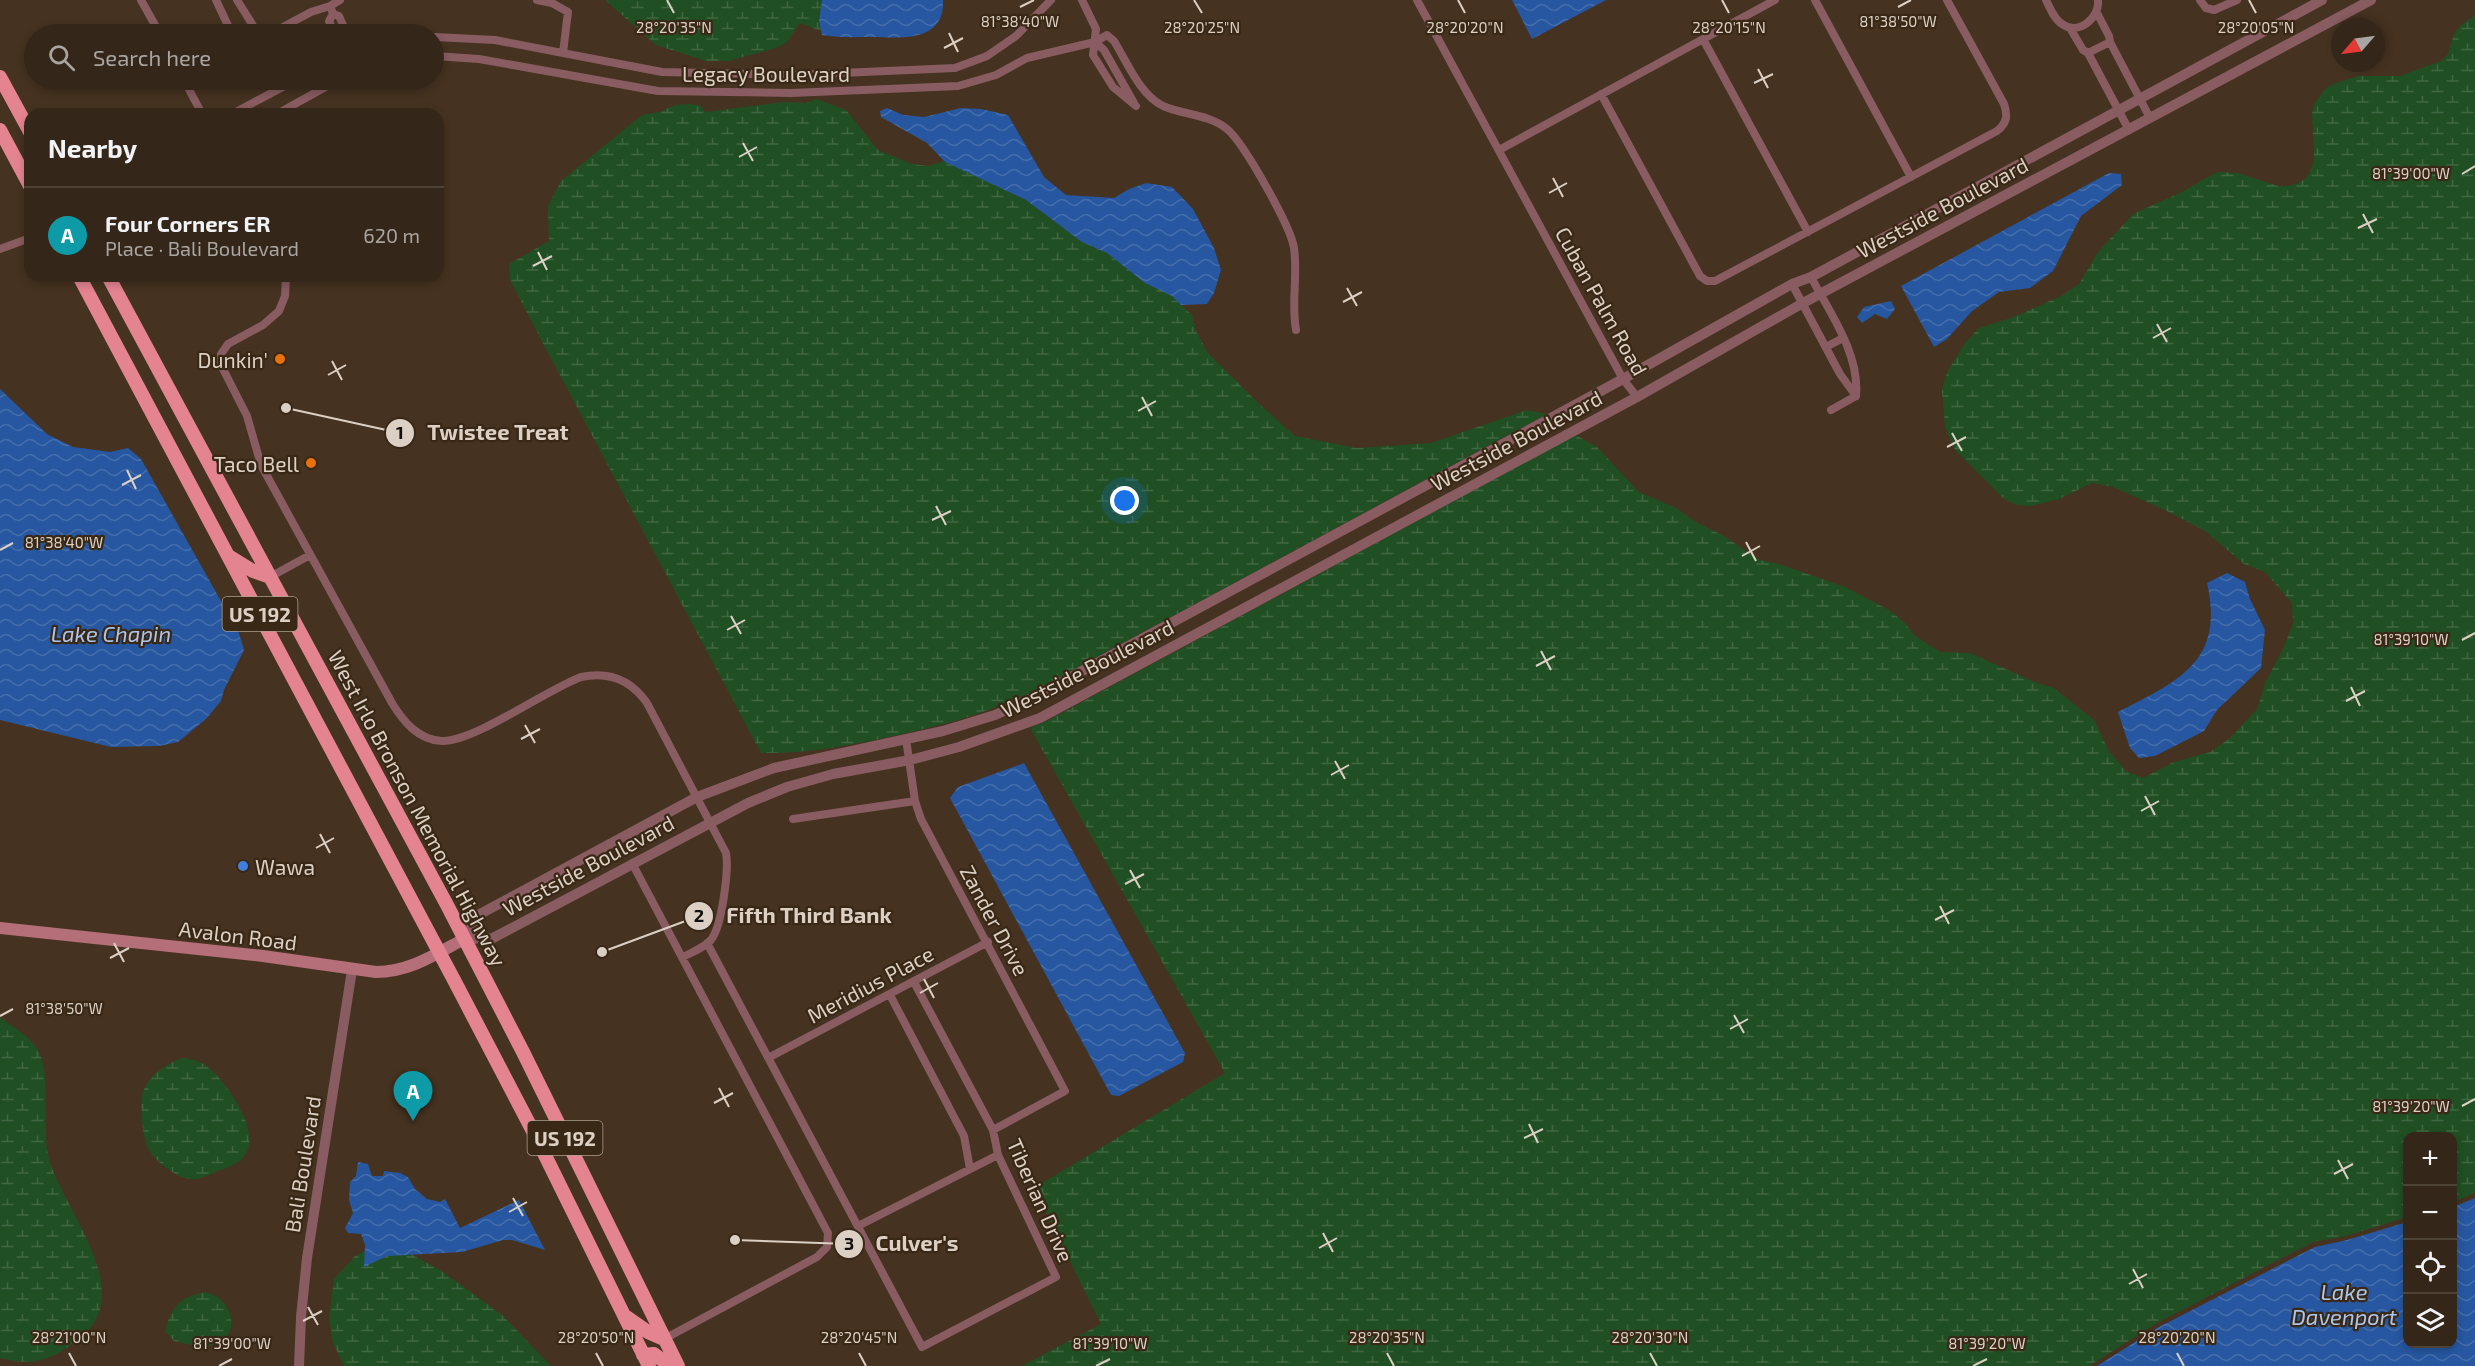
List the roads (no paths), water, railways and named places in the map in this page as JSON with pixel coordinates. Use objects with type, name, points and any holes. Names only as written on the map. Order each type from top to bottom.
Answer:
[{"type":"highway","points":[[0,77],[24,121]]},
{"type":"highway","points":[[0,130],[24,175]]},
{"type":"highway","name":"US 192","points":[[82,282],[440,952],[536,1137],[646,1361]]},
{"type":"highway","name":"West Irlo Bronson Memorial Highway","points":[[111,282],[464,939],[678,1366]]},
{"type":"highway","points":[[229,555],[253,571],[270,577]]},
{"type":"highway","points":[[624,1315],[648,1332],[664,1339]]},
{"type":"highway","points":[[646,1361],[654,1354],[670,1366]]},
{"type":"main road","name":"Avalon Road","points":[[0,928],[263,956],[352,970],[394,971],[411,967],[464,939]]},
{"type":"street","points":[[141,0],[154,24]]},
{"type":"street","points":[[216,0],[227,24]]},
{"type":"street","points":[[237,0],[252,24]]},
{"type":"street","points":[[330,24],[331,10],[340,0]]},
{"type":"street","points":[[537,0],[552,3],[568,12],[563,54]]},
{"type":"street","name":"Legacy Boulevard","points":[[444,37],[495,40],[662,72],[795,75],[955,68],[987,56],[1016,36],[1051,0]]},
{"type":"street","points":[[1082,0],[1096,29],[1093,55],[1113,87],[1136,106],[1143,92],[1162,106],[1206,118],[1226,128],[1240,144],[1287,227],[1293,245],[1296,330]]},
{"type":"street","name":"Cuban Palm Road","points":[[1417,0],[1623,379],[1637,397]]},
{"type":"street","points":[[1499,150],[1775,0]]},
{"type":"street","points":[[1815,0],[1911,177]]},
{"type":"street","points":[[1601,94],[1702,279],[1711,282],[1719,280],[1997,131],[2007,120],[2004,104],[1947,0]]},
{"type":"street","points":[[2046,0],[2057,20],[2070,28],[2083,50],[2088,53],[2129,130]]},
{"type":"street","points":[[2098,0],[2097,13],[2109,36],[2109,42],[2150,118]]},
{"type":"street","points":[[2200,0],[2206,8],[2214,10],[2237,0]]},
{"type":"street","name":"Westside Boulevard","points":[[464,939],[480,915],[697,797],[774,768],[943,731],[995,715],[1034,697],[1623,379],[1792,284],[1811,277],[2322,0]]},
{"type":"street","name":"Westside Boulevard","points":[[464,939],[493,938],[710,822],[748,803],[787,788],[833,774],[910,760],[959,747],[1040,718],[1637,397],[1803,303],[2372,0]]},
{"type":"street","points":[[287,24],[310,12],[331,10],[339,16],[343,24]]},
{"type":"street","points":[[2070,28],[2079,27],[2090,21],[2097,13]]},
{"type":"street","name":"Legacy Boulevard","points":[[444,57],[479,59],[658,91],[791,93],[958,86],[996,75],[1043,52],[1095,42],[1107,35],[1114,41],[1143,92]]},
{"type":"street","points":[[1703,39],[1808,232]]},
{"type":"street","points":[[2088,53],[2109,42]]},
{"type":"street","points":[[189,90],[199,108]]},
{"type":"street","points":[[243,108],[277,90]]},
{"type":"street","points":[[288,108],[320,90]]},
{"type":"street","points":[[0,249],[24,240]]},
{"type":"street","points":[[1811,277],[1843,338],[1855,371],[1856,396]]},
{"type":"street","points":[[286,282],[285,296],[274,317],[228,344],[220,359],[247,416],[261,465],[392,703],[404,720],[418,733],[435,740],[457,739],[571,681],[592,674],[613,676],[624,680],[641,694],[726,853],[727,866],[717,927],[707,943],[683,957]]},
{"type":"street","points":[[1792,284],[1844,380],[1856,396]]},
{"type":"street","points":[[1826,347],[1843,338]]},
{"type":"street","points":[[1832,410],[1856,396]]},
{"type":"street","points":[[270,577],[310,555]]},
{"type":"street","name":"Zander Drive","points":[[906,739],[915,801],[921,819],[1065,1091],[993,1130]]},
{"type":"street","points":[[794,819],[915,801]]},
{"type":"street","points":[[632,863],[826,1225],[828,1241],[823,1252],[812,1261],[664,1339]]},
{"type":"street","name":"Meridius Place","points":[[768,1058],[988,942]]},
{"type":"street","name":"Tiberian Drive","points":[[707,943],[922,1347],[1056,1277],[998,1155],[993,1130],[914,982]]},
{"type":"street","name":"Bali Boulevard","points":[[299,1366],[306,1268],[352,970]]},
{"type":"street","points":[[890,995],[964,1136],[970,1169]]},
{"type":"street","points":[[858,1226],[998,1155]]},
{"type":"water","points":[[822,0],[943,0],[942,14],[937,24],[920,35],[896,38],[822,35],[819,21]]},
{"type":"water","points":[[1512,0],[1606,0],[1532,39]]},
{"type":"water","points":[[887,108],[903,115],[924,117],[961,108],[981,109],[1008,115],[1044,177],[1066,195],[1114,198],[1146,183],[1172,187],[1193,209],[1214,248],[1221,270],[1214,293],[1207,304],[1181,305],[1172,296],[1145,283],[1107,253],[1082,242],[1026,200],[945,162],[927,143],[881,117],[880,111]]},
{"type":"water","points":[[2109,173],[2121,174],[2122,185],[2081,216],[2053,271],[2030,288],[1999,292],[1972,311],[1947,339],[1934,347],[1901,286]]},
{"type":"water","points":[[1891,301],[1895,309],[1887,319],[1875,314],[1862,323],[1857,317],[1864,307]]},
{"type":"water","name":"Lake Chapin","points":[[0,389],[47,434],[73,447],[110,452],[128,448],[141,459],[239,633],[244,650],[221,701],[206,719],[178,742],[159,746],[111,747],[0,720]]},
{"type":"water","points":[[2227,573],[2245,582],[2250,599],[2265,630],[2261,668],[2217,710],[2204,731],[2155,756],[2139,758],[2130,748],[2118,712],[2160,690],[2192,666],[2203,650],[2209,632],[2211,610],[2207,583]]},
{"type":"water","points":[[1024,763],[1185,1053],[1183,1062],[1119,1096],[1111,1095],[950,798],[958,787]]},
{"type":"water","points":[[358,1162],[368,1164],[372,1176],[383,1176],[384,1171],[400,1173],[408,1177],[415,1189],[427,1199],[440,1202],[445,1199],[460,1228],[519,1200],[545,1250],[512,1240],[503,1240],[462,1252],[387,1256],[364,1267],[365,1245],[361,1234],[348,1233],[345,1228],[353,1213],[349,1200],[350,1182],[356,1176]]},
{"type":"water","name":"Lake Davenport","points":[[2475,1198],[2475,1366],[2097,1366],[2159,1327],[2315,1247],[2403,1223],[2403,1348],[2457,1348],[2457,1205]]},
{"type":"place","name":"Dunkin'","points":[[280,359]]},
{"type":"place","name":"Twistee Treat","points":[[286,408]]},
{"type":"place","name":"Taco Bell","points":[[311,463]]},
{"type":"place","name":"Wawa","points":[[243,866]]},
{"type":"place","name":"Fifth Third Bank","points":[[602,952]]},
{"type":"place","name":"Four Corners ER","points":[[413,1121]]},
{"type":"place","name":"Culver's","points":[[735,1240]]}]
